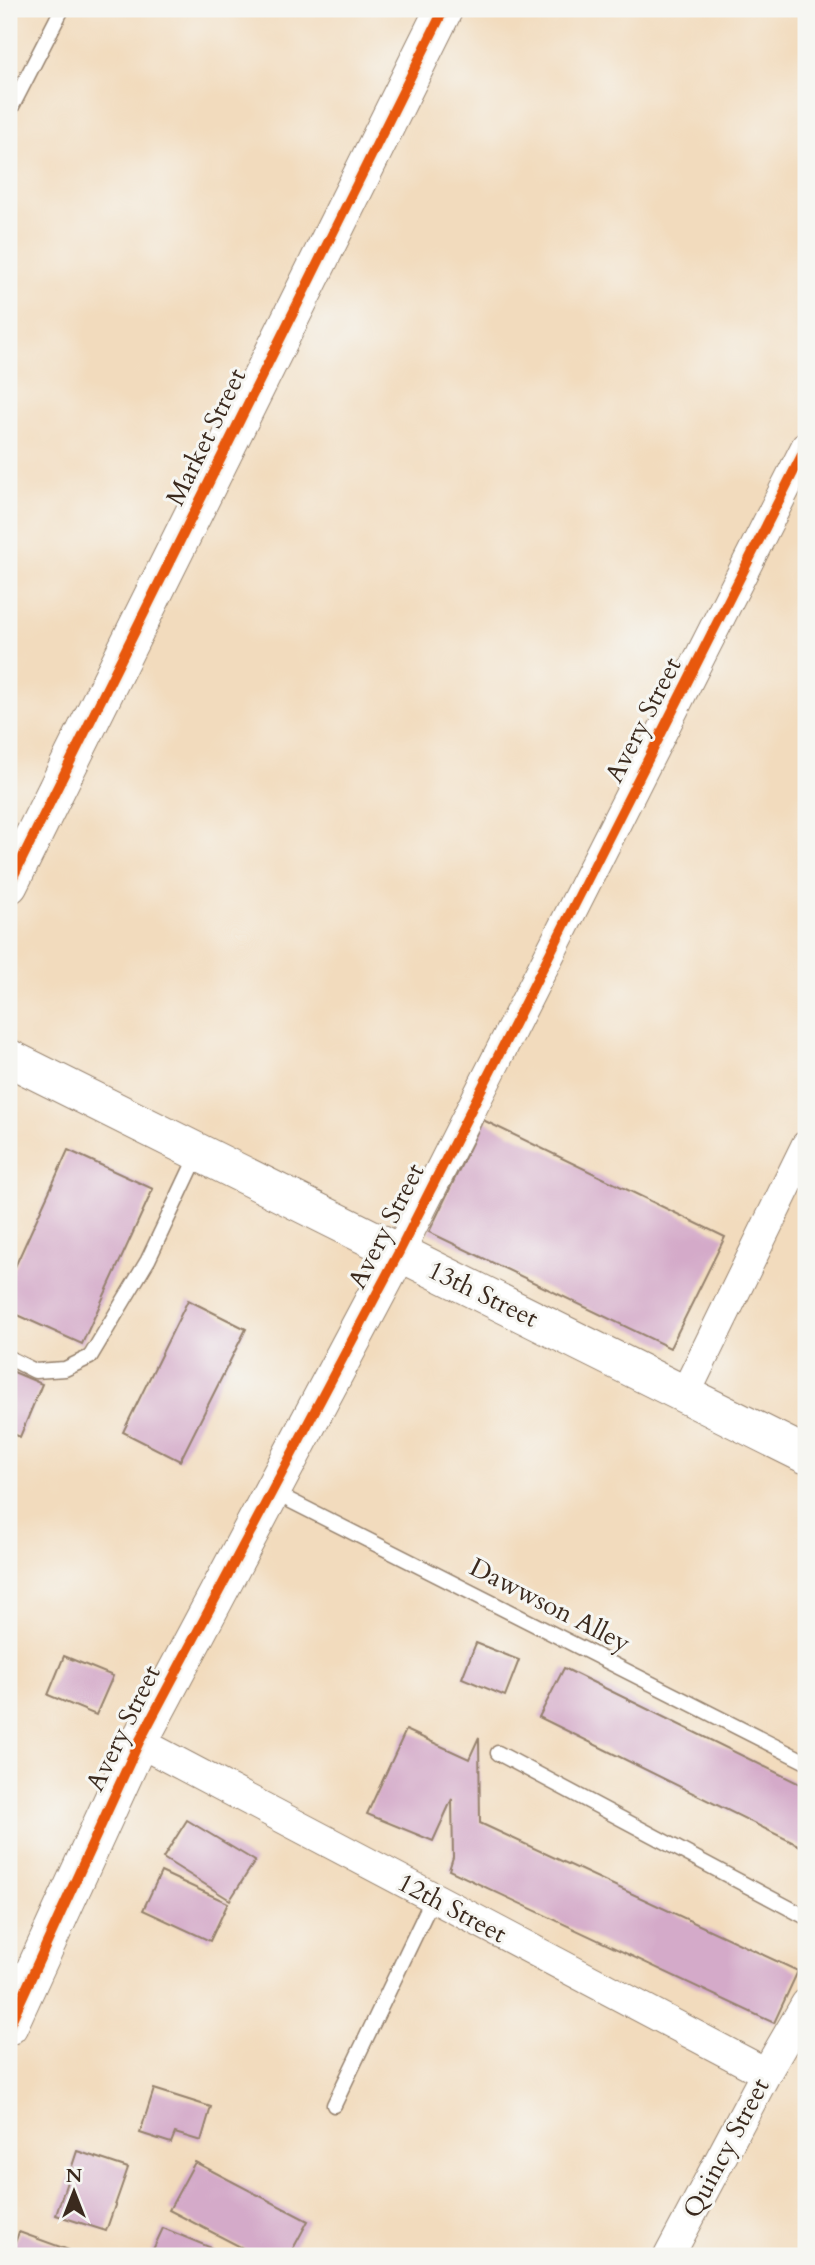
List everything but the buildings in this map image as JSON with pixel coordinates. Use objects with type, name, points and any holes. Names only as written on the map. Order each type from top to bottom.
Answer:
[{"type":"street","name":"Market Street","points":[[9,885],[444,9]]},
{"type":"street","name":"Avery Street","points":[[9,2026],[139,1742],[399,1252],[806,447]]},
{"type":"street","name":"13th Street","points":[[9,1058],[806,1455]]},
{"type":"street","points":[[685,1394],[806,1146]]},
{"type":"street","name":"12th Street","points":[[139,1742],[766,2073]]},
{"type":"street","name":"Quincy Street","points":[[669,2256],[766,2073],[806,2004]]},
{"type":"lane","points":[[9,112],[62,9]]},
{"type":"lane","points":[[9,1358],[35,1371],[65,1369],[90,1357],[148,1261],[198,1152]]},
{"type":"lane","name":"Dawwson Alley","points":[[272,1491],[806,1762]]},
{"type":"lane","points":[[498,1753],[806,1917]]},
{"type":"lane","points":[[334,2105],[433,1898]]},
{"type":"cycle path","points":[[9,885],[444,9]]},
{"type":"cycle path","points":[[9,2026],[139,1742],[399,1252],[806,447]]}]
